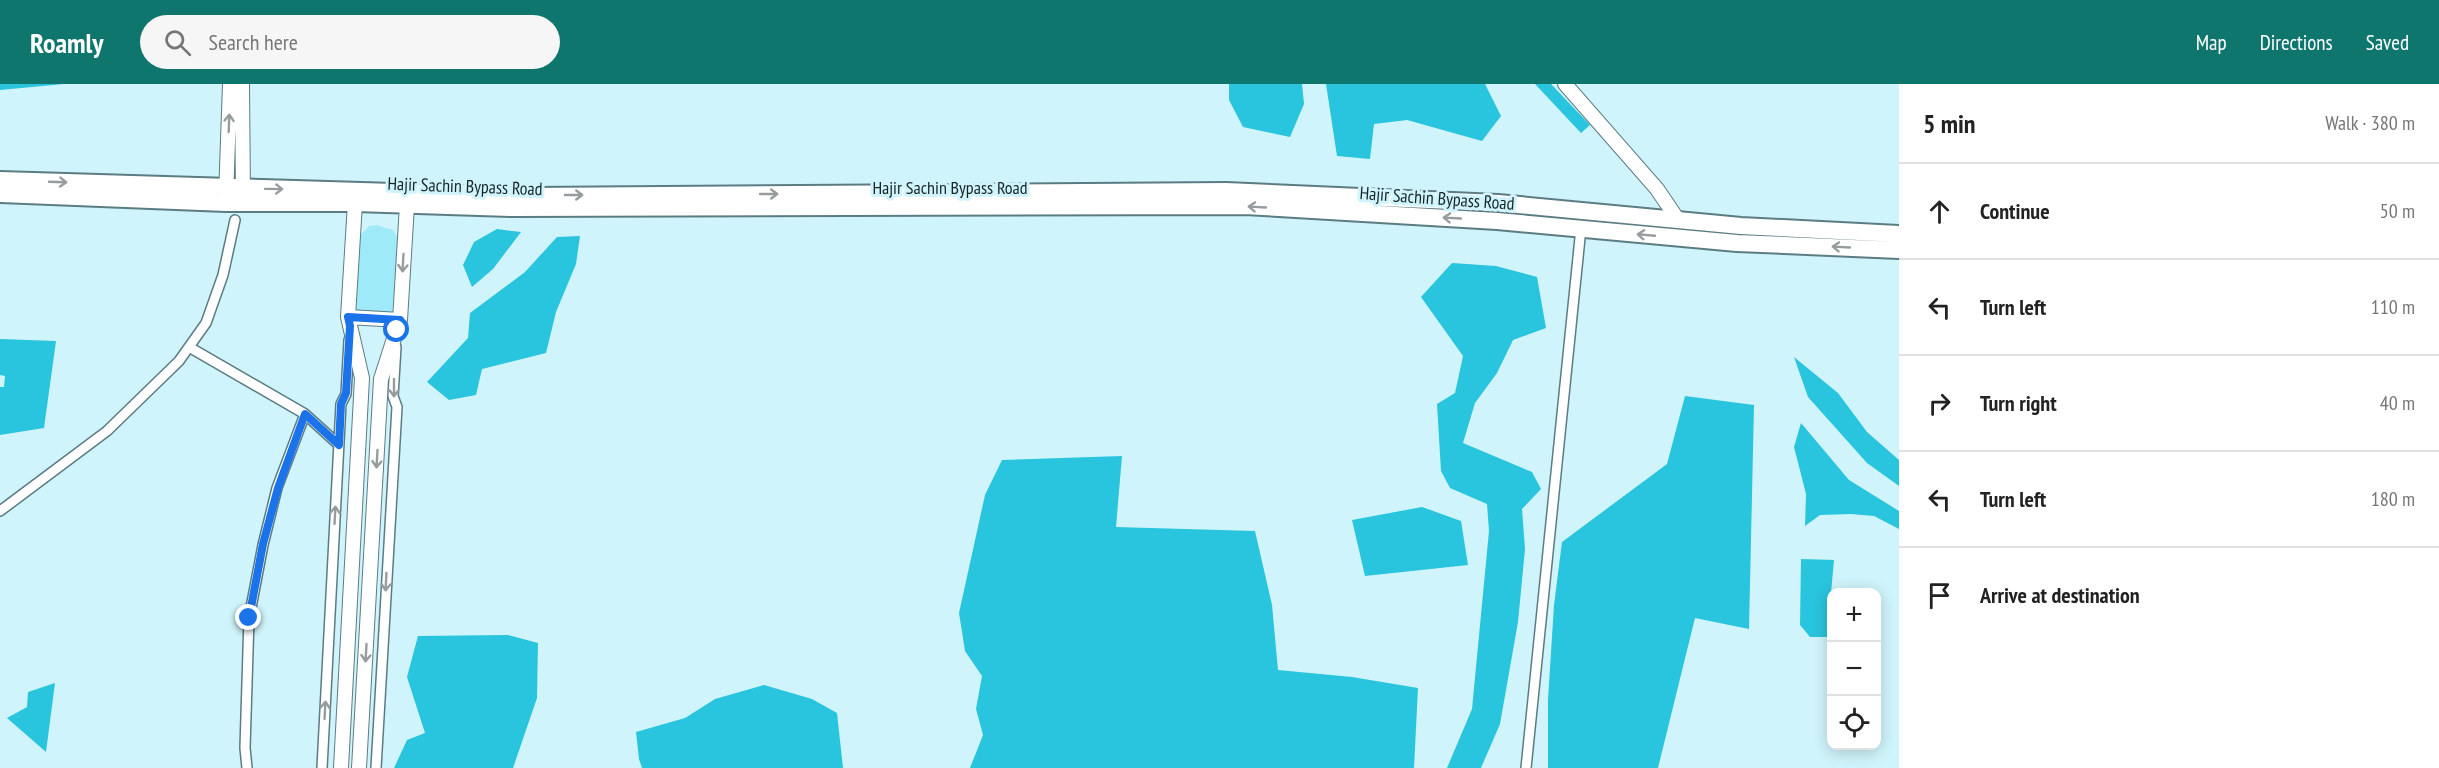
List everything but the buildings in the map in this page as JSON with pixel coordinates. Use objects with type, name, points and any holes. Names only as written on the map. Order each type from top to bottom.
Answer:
[{"type":"highway","points":[[0,180],[235,195],[530,196],[1226,191],[1498,203],[1741,226],[1899,234]]},
{"type":"highway","name":"Hajir Sachin Bypass Road","points":[[0,194],[235,195],[407,205],[511,208],[1245,206],[1497,221],[1737,243],[1899,250]]},
{"type":"street","points":[[0,511],[107,431],[179,361],[206,323],[223,275],[235,220],[230,84]]},
{"type":"street","points":[[235,220],[242,84]]},
{"type":"street","points":[[1565,84],[1657,189],[1678,220]]},
{"type":"street","points":[[322,768],[341,404],[346,393],[355,202]]},
{"type":"street","points":[[376,768],[397,407],[393,396],[407,205]]},
{"type":"street","points":[[1526,768],[1581,228]]},
{"type":"street","points":[[349,321],[398,325]]},
{"type":"street","points":[[341,768],[362,378],[349,321]]},
{"type":"street","points":[[359,768],[381,379],[398,325]]},
{"type":"street","points":[[189,347],[305,414],[339,445]]},
{"type":"street","points":[[248,768],[245,748],[249,618],[263,544],[278,488],[305,414]]},
{"type":"shaded area","points":[[0,84],[64,84],[0,90]]},
{"type":"shaded area","points":[[1229,84],[1302,84],[1304,104],[1290,137],[1243,127],[1229,100]]},
{"type":"shaded area","points":[[1326,84],[1485,84],[1501,116],[1482,141],[1407,120],[1374,124],[1370,159],[1337,156]]},
{"type":"shaded area","points":[[1535,84],[1551,84],[1590,125],[1581,133]]},
{"type":"shaded area","points":[[376,225],[393,230],[398,239],[392,313],[354,312],[359,237],[369,226]]},
{"type":"shaded area","points":[[497,229],[521,232],[493,269],[472,287],[463,265],[474,242]]},
{"type":"shaded area","points":[[580,236],[576,264],[556,312],[546,353],[482,369],[476,395],[449,400],[427,382],[468,338],[470,313],[525,272],[557,237]]},
{"type":"shaded area","points":[[1452,263],[1496,266],[1537,277],[1546,328],[1513,340],[1497,373],[1475,403],[1463,443],[1532,472],[1541,489],[1522,509],[1525,549],[1518,622],[1500,724],[1481,768],[1447,768],[1472,709],[1489,531],[1487,504],[1450,488],[1441,471],[1437,404],[1455,393],[1463,356],[1421,297]]},
{"type":"shaded area","points":[[0,339],[56,341],[44,428],[0,435],[0,387],[4,387],[5,376],[0,375]]},
{"type":"shaded area","points":[[1794,357],[1838,393],[1867,432],[1899,460],[1899,486],[1867,463],[1808,397]]},
{"type":"shaded area","points":[[1685,396],[1754,405],[1749,629],[1695,618],[1658,768],[1548,768],[1548,700],[1554,605],[1562,542],[1667,464]]},
{"type":"shaded area","points":[[1801,423],[1849,480],[1899,511],[1899,529],[1874,516],[1851,514],[1820,515],[1805,526],[1806,494],[1794,447]]},
{"type":"shaded area","points":[[1122,456],[1116,527],[1255,531],[1272,605],[1278,670],[1352,677],[1418,688],[1414,768],[970,768],[983,735],[976,709],[982,676],[965,651],[959,613],[985,495],[1002,460]]},
{"type":"shaded area","points":[[1422,507],[1461,521],[1468,565],[1365,576],[1352,520]]},
{"type":"shaded area","points":[[1801,559],[1834,560],[1831,588],[1827,588],[1827,637],[1810,637],[1800,625]]},
{"type":"shaded area","points":[[508,635],[538,643],[537,698],[513,768],[394,768],[407,740],[425,733],[407,677],[418,636]]},
{"type":"shaded area","points":[[55,683],[46,752],[7,718],[27,707],[28,692]]},
{"type":"shaded area","points":[[764,685],[812,699],[837,713],[843,768],[642,768],[636,732],[685,718],[715,699]]},
{"type":"route","points":[[249,618],[263,544],[278,488],[305,414],[339,445],[341,404],[346,393],[350,326],[348,317],[400,320],[397,330]]}]
